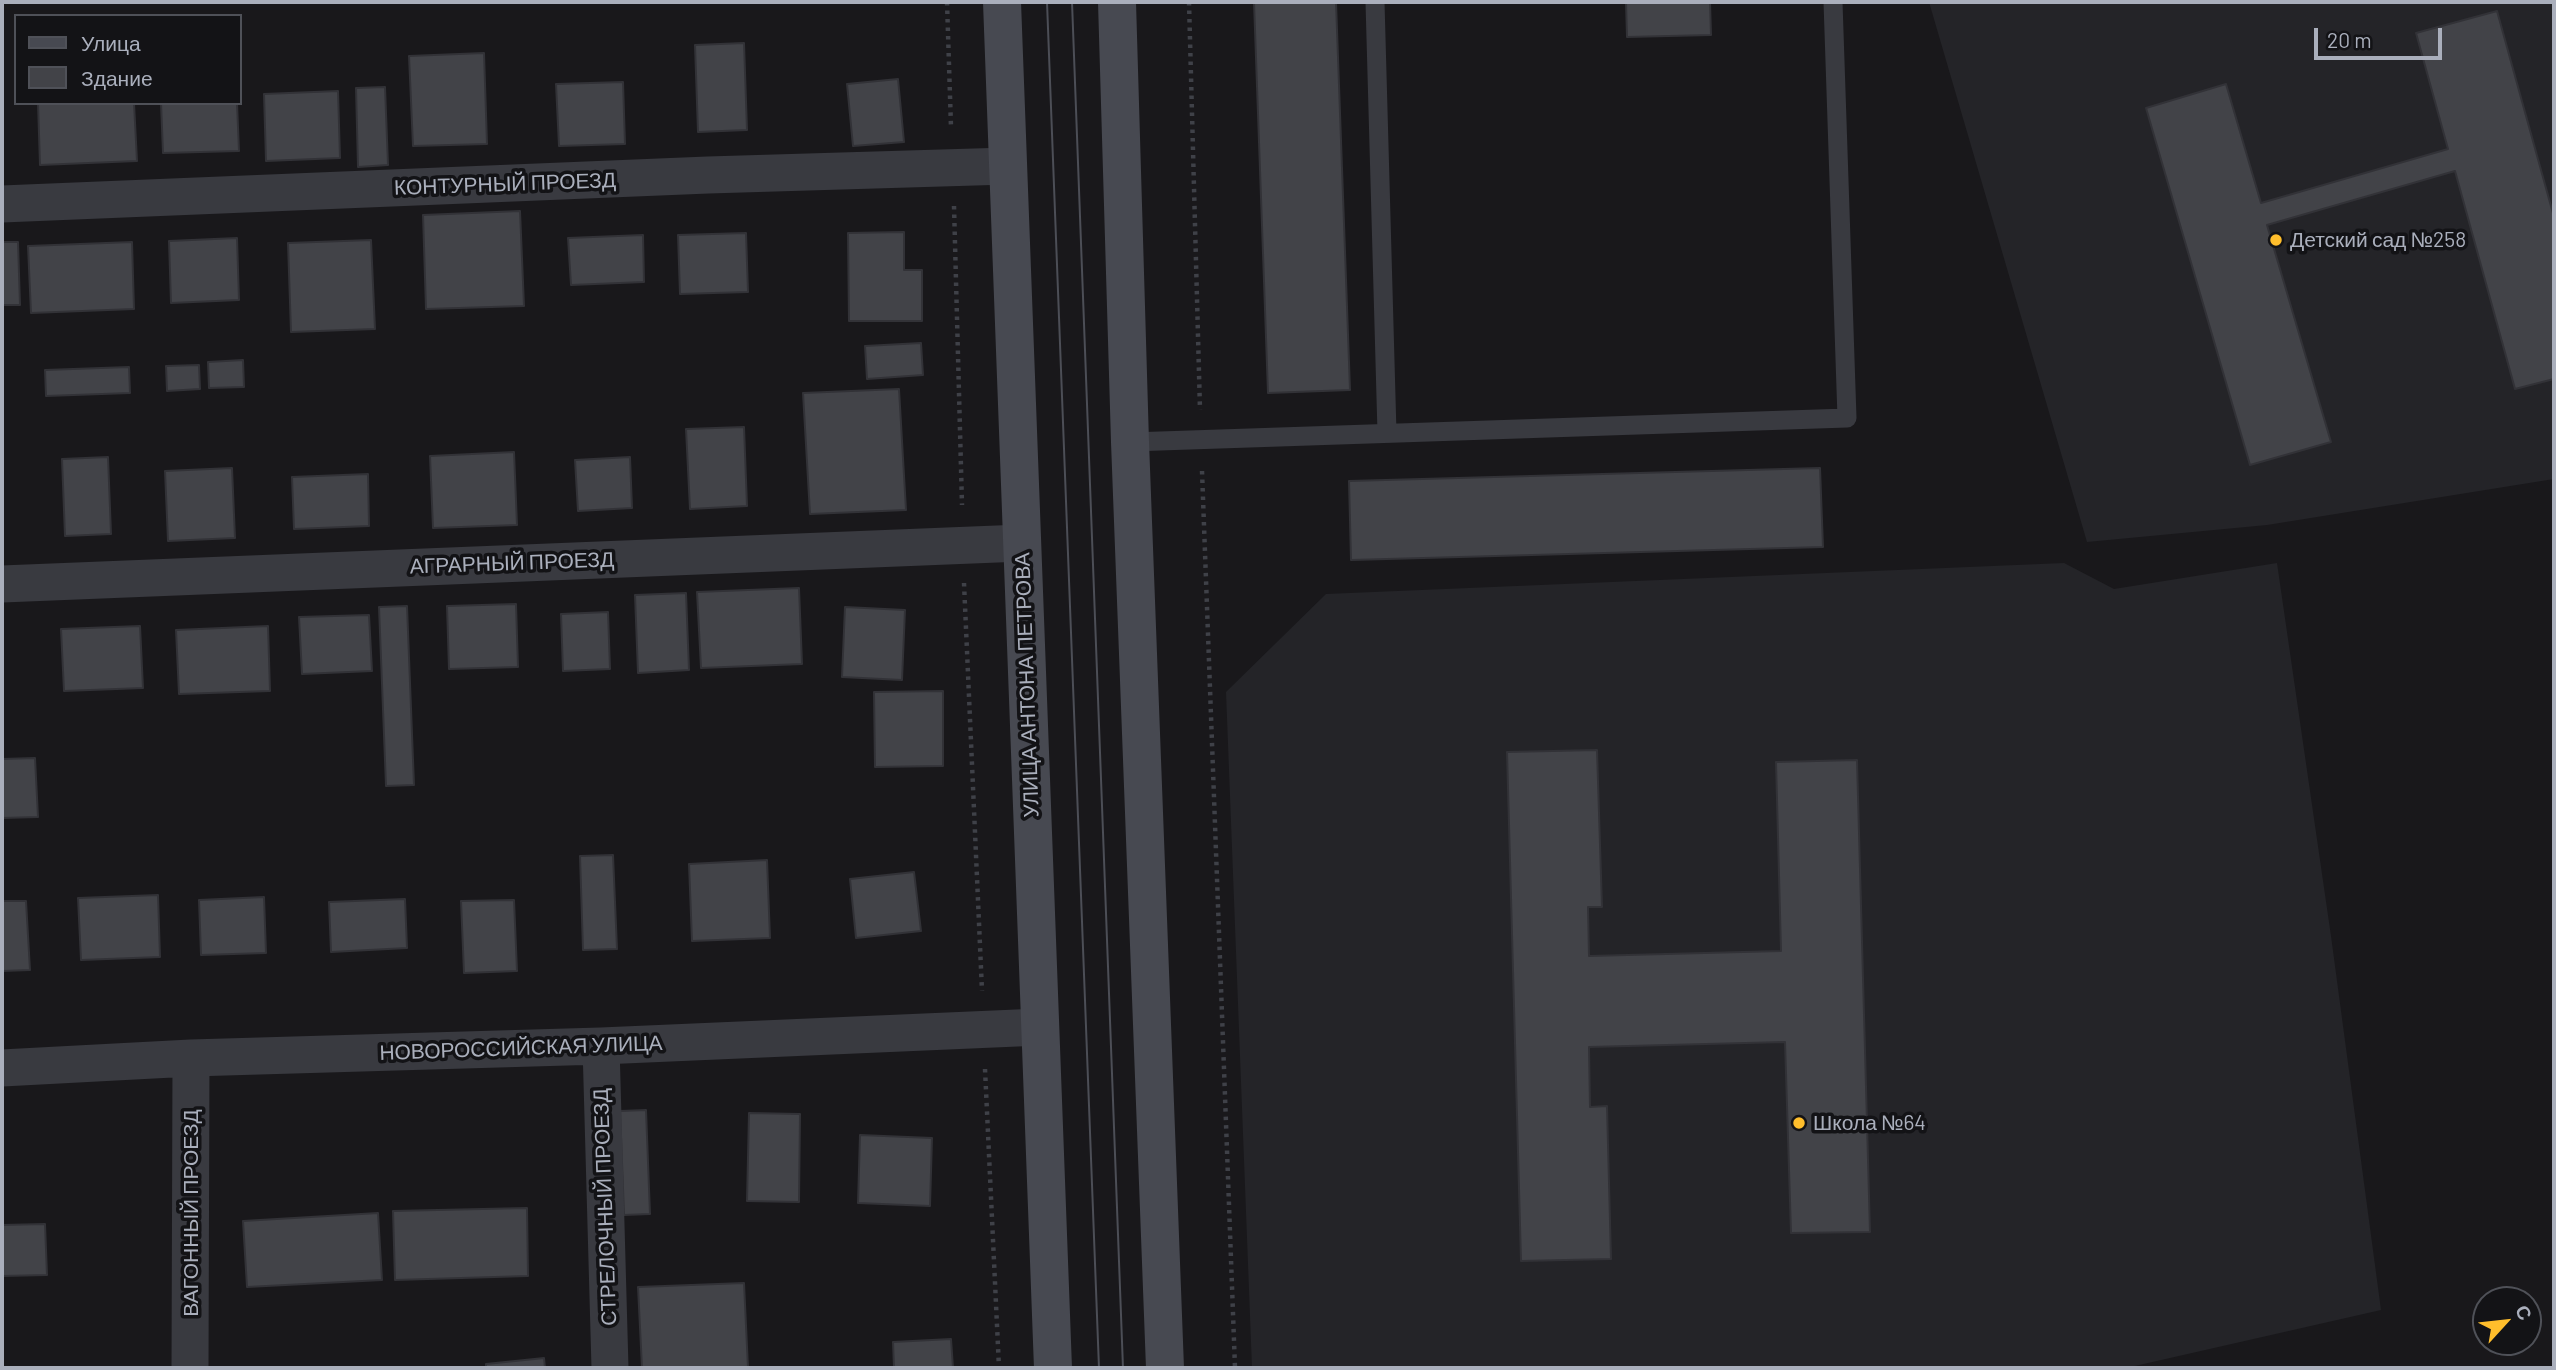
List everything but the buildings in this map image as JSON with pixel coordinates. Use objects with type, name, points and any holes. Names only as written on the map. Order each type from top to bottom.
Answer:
[{"type":"main road","name":"УЛИЦА АНТОНА ПЕТРОВА","points":[[1002,2],[1053,1368]]},
{"type":"main road","points":[[1117,2],[1130,442],[1165,1368]]},
{"type":"street","name":"КОНТУРНЫЙ ПРОЕЗД","points":[[2,204],[1008,166]]},
{"type":"street","name":"АГРАРНЫЙ ПРОЕЗД","points":[[2,584],[1022,543]]},
{"type":"street","name":"НОВОРОССИЙСКАЯ УЛИЦА","points":[[2,1068],[191,1058],[601,1046],[1040,1027]]},
{"type":"street","name":"СТРЕЛОЧНЫЙ ПРОЕЗД","points":[[601,1046],[610,1368]]},
{"type":"street","name":"ВАГОННЫЙ ПРОЕЗД","points":[[190,1368],[191,1058]]},
{"type":"lane","points":[[1375,2],[1387,433]]},
{"type":"lane","points":[[1130,442],[1847,418],[1833,2]]},
{"type":"path","points":[[947,2],[963,545],[999,1368]]},
{"type":"path","points":[[1189,2],[1201,439],[1235,1368]]},
{"type":"shaded area","name":"Детский сад №258","points":[[1929,2],[2554,2],[2554,479],[2267,525],[2087,542]]},
{"type":"shaded area","name":"Школа №64","points":[[2064,563],[2114,589],[2277,563],[2381,1310],[2126,1368],[1252,1368],[1226,692],[1326,594]]},
{"type":"tram line","points":[[1047,2],[1099,1368]]},
{"type":"tram line","points":[[1072,2],[1123,1368]]},
{"type":"place","name":"Детский сад №258","points":[[2276,240]]},
{"type":"place","name":"Школа №64","points":[[1799,1123]]}]
